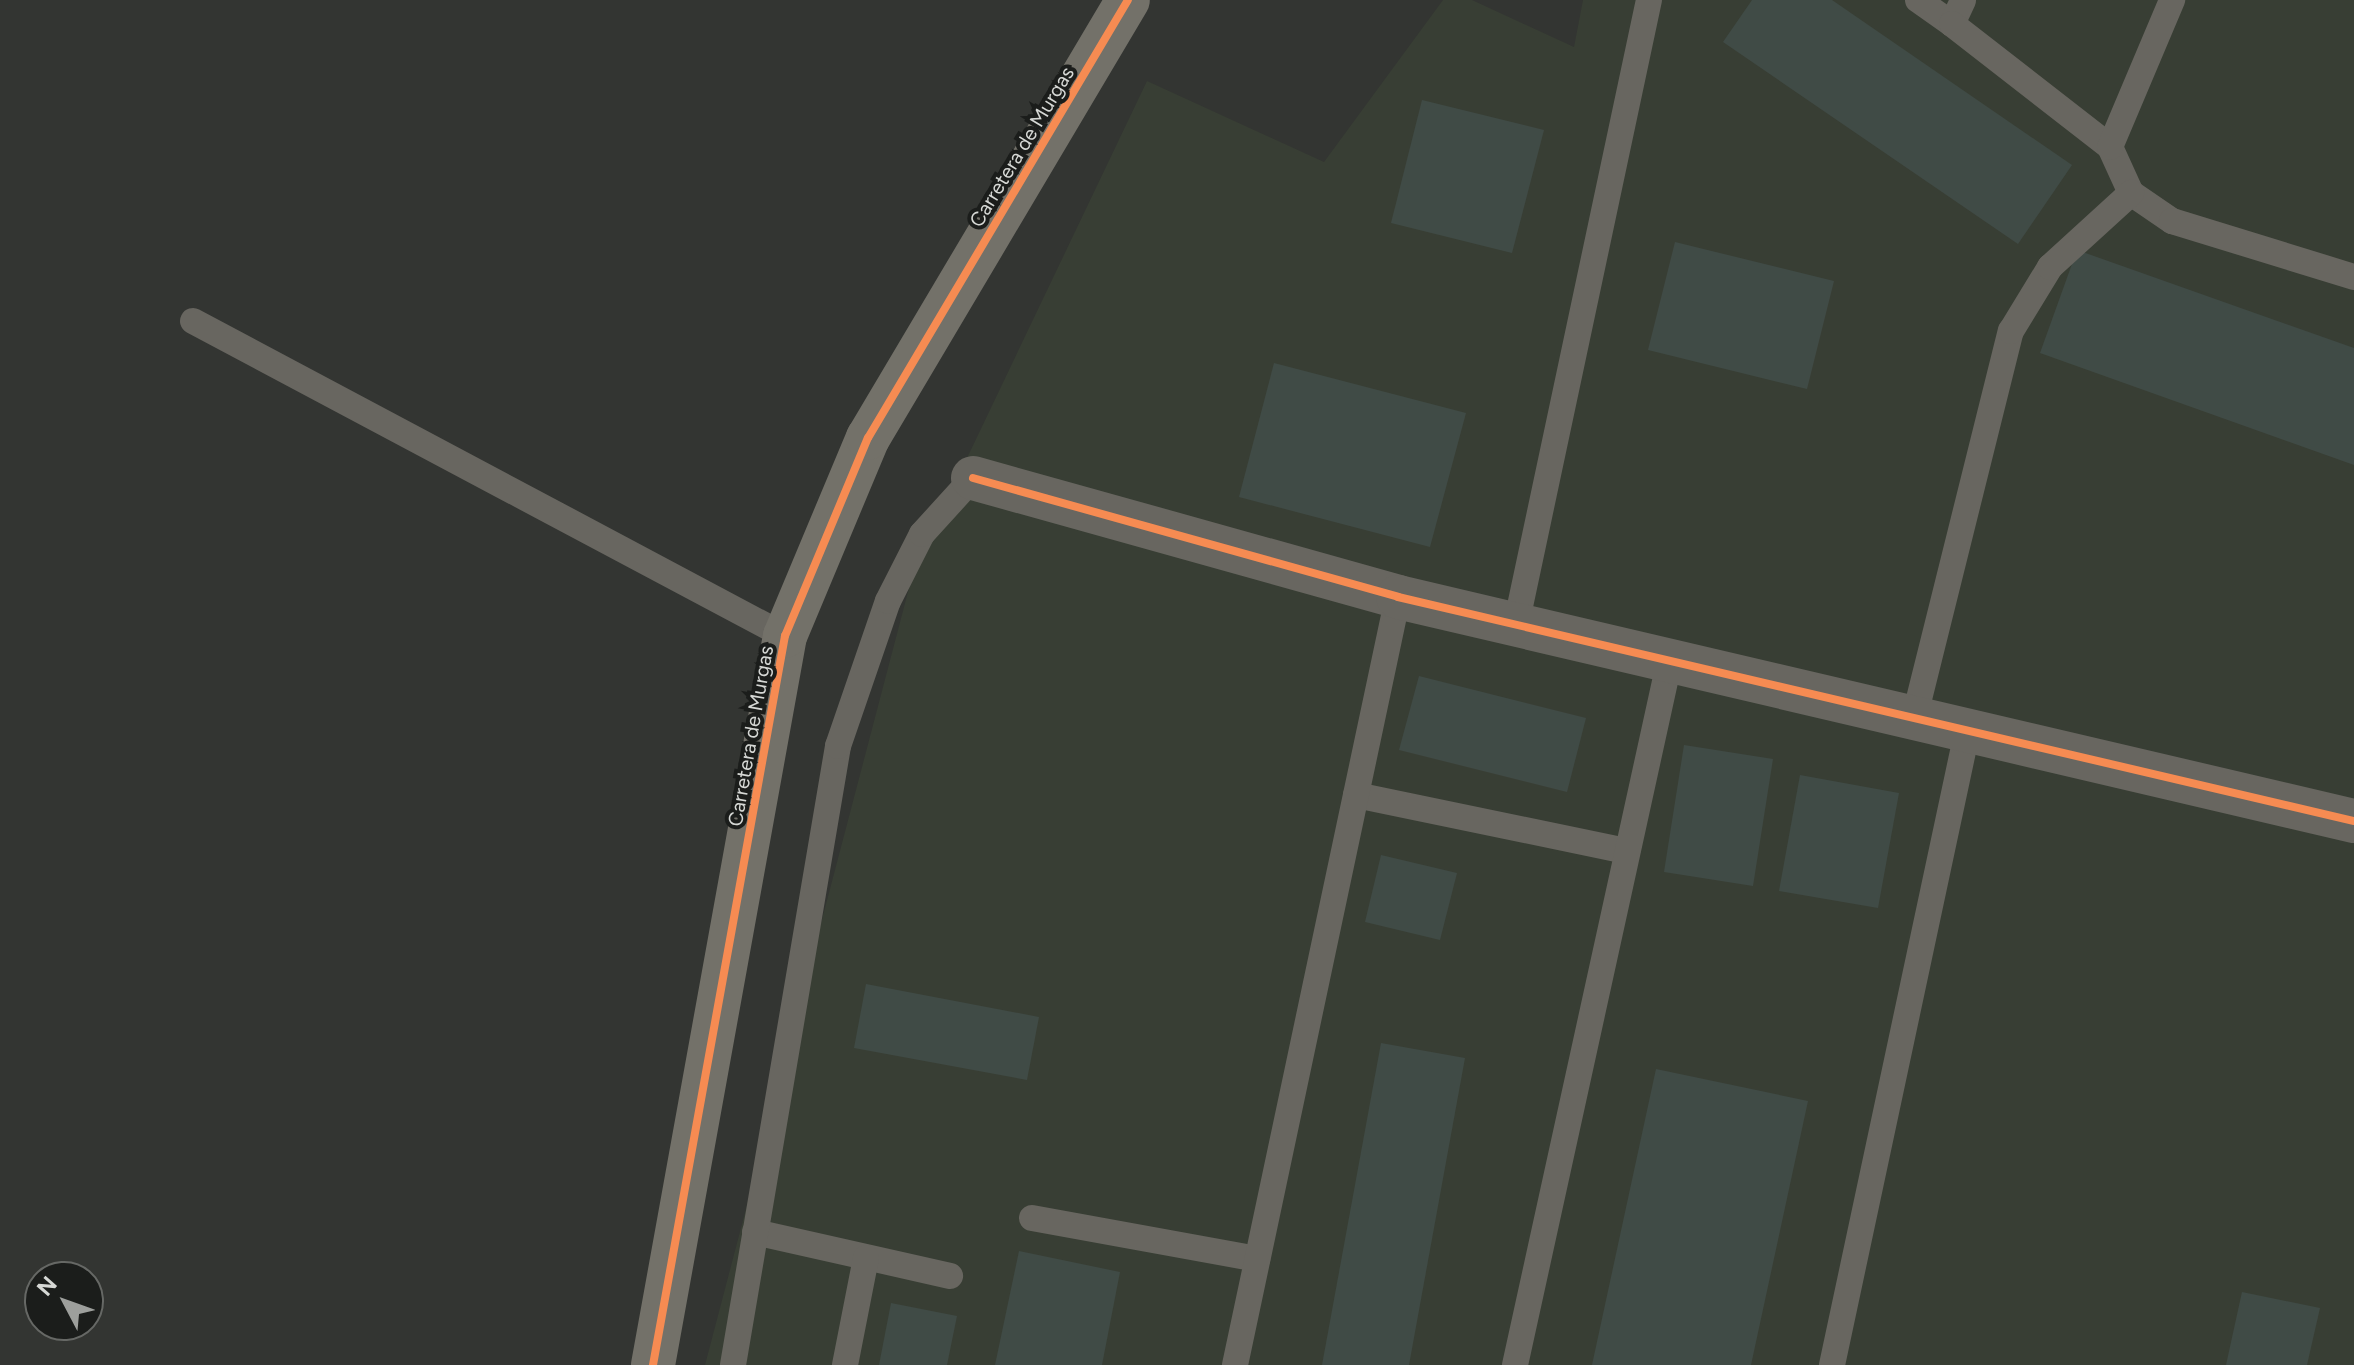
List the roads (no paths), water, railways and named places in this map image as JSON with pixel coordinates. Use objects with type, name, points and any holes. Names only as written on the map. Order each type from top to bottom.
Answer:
[{"type":"street","name":"Carretera de Murgas","points":[[653,1365],[785,636],[868,438],[1128,0]]},
{"type":"street","points":[[973,478],[1398,597],[1915,715],[2354,821]]},
{"type":"lane","points":[[1516,625],[1649,0]]},
{"type":"lane","points":[[1918,0],[1958,12],[2110,147],[2131,193],[2172,221],[2354,277]]},
{"type":"lane","points":[[2110,147],[2172,0]]},
{"type":"lane","points":[[1915,715],[2011,331],[2050,267],[2131,193]]},
{"type":"lane","points":[[193,321],[785,636]]},
{"type":"lane","points":[[733,1365],[842,733],[867,653],[922,534],[973,478]]},
{"type":"lane","points":[[1235,1365],[1398,597]]},
{"type":"lane","points":[[1515,1365],[1670,659]]},
{"type":"lane","points":[[1832,1365],[1968,728]]},
{"type":"lane","points":[[1356,795],[1627,851]]},
{"type":"lane","points":[[1032,1218],[1257,1259]]},
{"type":"lane","points":[[755,1232],[950,1276]]},
{"type":"lane","points":[[845,1365],[866,1258]]}]
